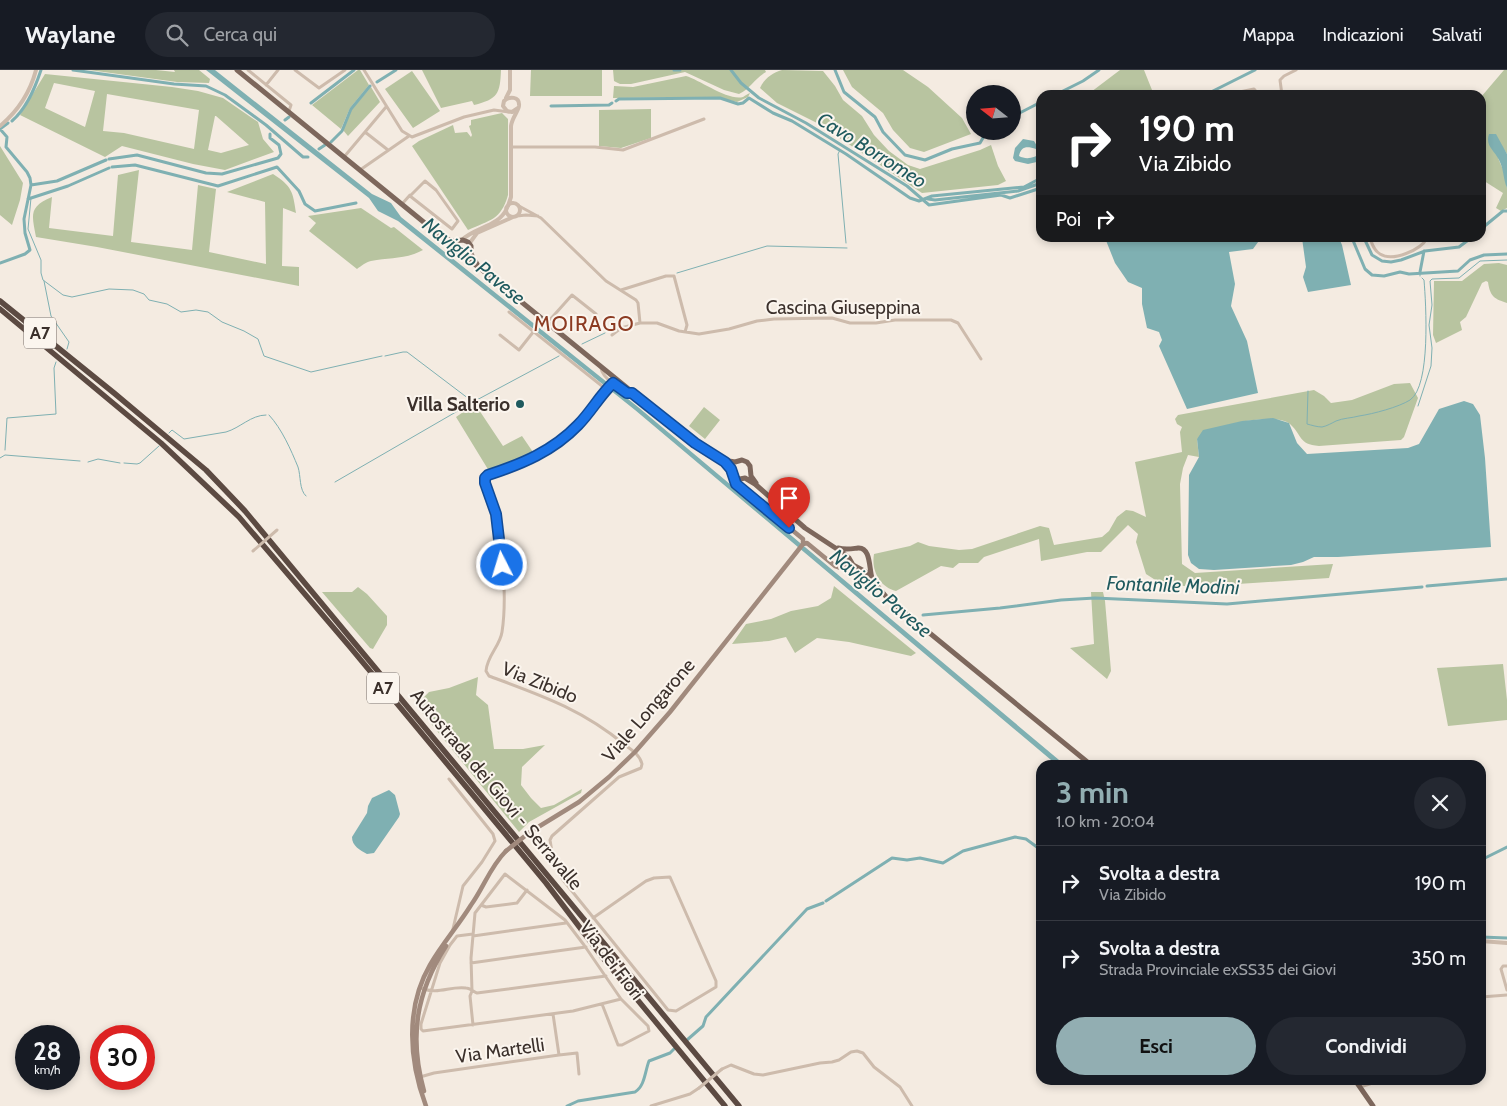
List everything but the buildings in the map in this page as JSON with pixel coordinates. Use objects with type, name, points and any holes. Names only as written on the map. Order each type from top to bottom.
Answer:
[{"type":"highway","name":"Autostrada dei Giovi - Serravalle","points":[[0,301],[206,470],[245,510],[739,1106]]},
{"type":"highway","name":"Autostrada dei Giovi - Serravalle","points":[[0,309],[161,443],[239,517],[546,883],[604,958],[725,1106]]},
{"type":"main road","points":[[237,70],[442,237],[455,248],[458,254],[481,269],[695,443],[721,459],[731,469],[736,484],[803,539],[803,544],[807,543],[837,567],[866,565],[868,558]]},
{"type":"main road","points":[[442,237],[460,241],[465,240],[469,244],[470,251],[481,269]]},
{"type":"main road","points":[[455,248],[460,241]]},
{"type":"main road","points":[[463,256],[467,255],[470,251]]},
{"type":"main road","points":[[721,459],[747,462],[750,466],[750,472],[762,489]]},
{"type":"main road","points":[[731,469],[735,462]]},
{"type":"main road","points":[[745,478],[750,472]]},
{"type":"main road","points":[[734,477],[745,478],[762,489],[805,528],[843,553],[855,566],[864,571],[888,599],[1085,760]]},
{"type":"main road","name":"Viale Longarone","points":[[428,1106],[418,1075],[416,1045],[416,1029],[422,989],[452,934],[477,898],[492,868],[506,851],[530,832],[579,802],[610,777],[635,752],[803,544]]},
{"type":"main road","points":[[832,546],[846,550],[864,550],[868,558],[874,583]]},
{"type":"main road","points":[[850,560],[850,554],[856,549]]},
{"type":"main road","points":[[1360,1087],[1373,1106]]},
{"type":"street","points":[[0,126],[22,104],[36,70]]},
{"type":"street","points":[[248,70],[292,106],[288,112]]},
{"type":"street","points":[[266,85],[278,70]]},
{"type":"street","points":[[296,70],[319,88],[345,70]]},
{"type":"street","points":[[364,70],[402,131],[410,137]]},
{"type":"street","points":[[360,170],[410,137],[458,119],[499,107],[510,90],[510,70]]},
{"type":"street","points":[[1281,90],[1280,80],[1296,70]]},
{"type":"street","points":[[510,90],[518,102],[518,108],[511,126]]},
{"type":"street","points":[[505,99],[514,97]]},
{"type":"street","points":[[460,241],[474,231],[499,220],[508,207],[512,195],[511,126],[507,111],[503,105],[505,99]]},
{"type":"street","points":[[344,158],[386,106]]},
{"type":"street","points":[[494,110],[514,112],[518,108]]},
{"type":"street","points":[[511,147],[596,147],[622,150],[633,148],[704,119]]},
{"type":"street","points":[[366,132],[388,150]]},
{"type":"street","points":[[402,205],[410,196],[425,181],[436,190],[458,221],[452,229],[410,196]]},
{"type":"street","points":[[469,244],[477,233],[520,212],[512,195]]},
{"type":"street","points":[[508,207],[513,204],[541,218],[606,281],[634,298],[638,303],[640,323],[621,328],[612,335]]},
{"type":"street","points":[[508,207],[508,214],[515,216],[530,215],[541,218]]},
{"type":"street","points":[[1372,242],[1376,251],[1386,256],[1417,249],[1423,242]]},
{"type":"street","points":[[621,290],[666,276],[674,276],[687,326],[686,332]]},
{"type":"street","points":[[547,324],[572,294],[596,314]]},
{"type":"street","points":[[509,312],[607,390]]},
{"type":"street","name":"Cascina Giuseppina","points":[[640,323],[663,324],[679,331],[699,334],[774,319],[832,318],[850,323],[876,323],[895,320],[951,320],[958,323],[980,359]]},
{"type":"street","points":[[500,336],[519,350],[534,331]]},
{"type":"street","points":[[601,368],[602,373],[612,383],[627,393],[632,393]]},
{"type":"street","name":"Via Zibido","points":[[612,383],[578,425],[550,448],[526,462],[488,475],[485,478],[496,514],[504,600],[501,636],[490,657],[486,671],[489,676],[553,700],[581,714],[601,726],[635,752]]},
{"type":"street","points":[[253,551],[277,530]]},
{"type":"street","points":[[593,918],[646,881],[654,878],[670,877],[716,981],[716,987],[676,1011],[670,1011],[593,918],[556,868],[550,840],[552,836],[618,777],[641,768],[642,760],[635,752]]},
{"type":"street","points":[[449,779],[493,834],[495,841],[482,862],[463,886],[452,934]]},
{"type":"street","name":"Via dei Fiori","points":[[481,905],[504,875],[527,890],[567,923],[621,999],[648,1026],[649,1031],[620,1046],[617,1043],[602,1004]]},
{"type":"street","points":[[473,1025],[470,996],[472,990],[471,963],[475,913],[481,905],[486,907],[517,903],[527,890]]},
{"type":"street","points":[[567,923],[458,936],[450,945],[440,963],[430,992],[421,1029],[423,1031],[573,1012],[621,999]]},
{"type":"street","points":[[1486,941],[1507,943]]},
{"type":"street","points":[[471,963],[586,948]]},
{"type":"street","points":[[1507,966],[1503,966],[1501,969],[1507,990]]},
{"type":"street","points":[[422,989],[430,992],[465,988],[477,993],[606,976]]},
{"type":"street","points":[[1486,997],[1507,995]]},
{"type":"street","name":"Via Martelli","points":[[418,1075],[559,1055],[553,1014]]},
{"type":"street","points":[[651,1106],[690,1094],[722,1069],[731,1065],[748,1072],[763,1075],[832,1062],[851,1052],[857,1051],[863,1053],[874,1067],[900,1086],[912,1106]]},
{"type":"street","points":[[559,1055],[577,1053],[579,1074]]},
{"type":"street","points":[[1360,1087],[1366,1085]]},
{"type":"green space","points":[[89,70],[156,70],[175,72],[174,70],[199,70],[210,79],[209,83],[177,82]]},
{"type":"green space","points":[[360,70],[369,85],[350,108],[341,129],[312,105]]},
{"type":"green space","points":[[422,70],[501,70],[500,85],[493,98],[488,100],[474,105],[472,101],[441,108]]},
{"type":"green space","points":[[531,70],[602,70],[602,96],[530,96]]},
{"type":"green space","points":[[613,70],[765,70],[766,72],[739,94],[724,90],[685,72],[631,84],[620,84],[614,81]]},
{"type":"green space","points":[[782,70],[823,71],[843,100],[862,116],[874,135],[889,151],[908,165],[920,169],[991,145],[998,166],[1006,181],[998,185],[922,193],[817,123],[777,103],[760,88],[769,77]]},
{"type":"green space","points":[[843,70],[903,70],[928,87],[962,118],[966,125],[966,136],[924,152],[910,148],[893,130],[883,113],[852,87]]},
{"type":"green space","points":[[1120,70],[1144,70],[1152,90],[1094,90]]},
{"type":"green space","points":[[1504,70],[1507,70],[1507,154],[1499,142],[1498,158],[1504,172],[1507,188],[1507,208],[1501,211],[1496,208],[1503,193],[1486,182],[1486,91]]},
{"type":"green space","points":[[412,71],[440,111],[413,128],[385,89]]},
{"type":"green space","points":[[45,74],[172,87],[198,91],[223,98],[258,122],[263,139],[274,152],[225,170],[122,146],[105,157],[20,115]],"holes":[[[54,83],[95,91],[85,127],[45,108]],[[107,94],[199,110],[194,149],[124,133],[103,131]],[[215,116],[249,145],[221,153],[208,150]]]},
{"type":"green space","points":[[686,76],[730,96],[743,97],[750,93],[748,97],[737,102],[711,97],[613,98],[614,86],[633,87]]},
{"type":"green space","points":[[371,87],[380,102],[348,136],[343,130],[352,109]]},
{"type":"green space","points":[[651,109],[651,138],[621,148],[599,146],[599,110]]},
{"type":"green space","points":[[502,113],[508,119],[508,195],[502,210],[494,218],[468,230],[412,146],[453,125],[455,133],[467,132],[471,137],[469,126],[471,125],[471,120]]},
{"type":"green space","points":[[0,146],[23,183],[12,225],[0,215]]},
{"type":"green space","points":[[139,170],[131,242],[192,250],[198,185],[216,189],[209,252],[266,264],[265,202],[227,192],[273,174],[279,178],[290,190],[296,213],[283,208],[282,266],[299,267],[299,286],[36,237],[33,223],[35,208],[52,197],[49,228],[113,236],[118,175]]},
{"type":"green space","points":[[361,208],[391,228],[394,227],[423,250],[403,257],[369,262],[357,269],[309,231],[316,223],[308,216]]},
{"type":"green space","points":[[1499,263],[1507,265],[1507,303],[1494,297],[1488,282],[1482,283],[1466,317],[1460,322],[1462,330],[1436,343],[1433,335],[1434,281],[1462,281],[1484,264]]},
{"type":"green space","points":[[1410,383],[1418,398],[1404,437],[1401,440],[1312,445],[1304,441],[1290,424],[1284,421],[1258,419],[1225,426],[1197,439],[1199,457],[1188,455],[1180,484],[1182,564],[1195,573],[1333,564],[1329,578],[1192,587],[1160,583],[1146,574],[1136,542],[1138,534],[1128,525],[1101,552],[1087,552],[1041,561],[1039,539],[984,557],[978,563],[959,563],[953,568],[941,566],[896,591],[885,586],[875,572],[874,554],[910,546],[918,542],[929,546],[959,550],[972,549],[1040,526],[1049,528],[1054,545],[1102,537],[1109,531],[1117,517],[1126,510],[1146,517],[1135,462],[1182,452],[1180,432],[1182,427],[1177,424],[1175,419],[1178,415],[1314,390],[1331,403],[1352,400],[1394,384]]},
{"type":"green space","points":[[475,404],[503,446],[522,436],[535,455],[489,471],[456,417]]},
{"type":"green space","points":[[704,407],[720,420],[705,439],[689,426]]},
{"type":"green space","points":[[834,586],[916,653],[911,656],[849,642],[817,638],[795,653],[786,637],[769,641],[732,644],[746,624],[771,619],[791,611],[818,606],[831,598]]},
{"type":"green space","points":[[358,587],[387,616],[387,625],[373,649],[370,648],[322,592],[352,592]]},
{"type":"green space","points":[[1091,592],[1103,592],[1105,601],[1111,671],[1107,679],[1070,648],[1094,644]]},
{"type":"green space","points":[[1503,664],[1507,720],[1448,726],[1437,668]]},
{"type":"green space","points":[[478,677],[476,695],[488,705],[494,749],[523,749],[545,745],[522,767],[521,785],[531,798],[541,808],[554,805],[582,789],[581,793],[529,822],[519,832],[416,705],[429,692],[449,688]]},
{"type":"water","points":[[206,70],[215,70],[372,194],[391,203],[401,217],[638,407],[1059,760],[1051,760],[635,410],[398,221],[378,211],[369,198]]},
{"type":"water","points":[[1489,134],[1496,134],[1507,154],[1507,188],[1501,163],[1488,142]]},
{"type":"water","points":[[1023,139],[1034,141],[1036,149],[1027,147],[1023,149],[1019,156],[1030,158],[1036,156],[1036,162],[1028,164],[1015,161],[1013,158],[1015,148]]},
{"type":"water","points":[[1107,242],[1258,242],[1253,249],[1229,252],[1235,284],[1231,306],[1247,341],[1258,393],[1187,409],[1159,346],[1162,340],[1159,332],[1147,328],[1142,304],[1142,288],[1128,282],[1115,263]]},
{"type":"water","points":[[1303,242],[1341,242],[1351,285],[1308,292],[1303,277],[1306,267]]},
{"type":"water","points":[[1464,401],[1473,404],[1480,415],[1491,547],[1314,557],[1291,565],[1214,570],[1199,569],[1191,563],[1188,555],[1189,475],[1199,457],[1197,439],[1203,430],[1242,421],[1273,418],[1289,423],[1297,443],[1307,454],[1408,448],[1419,444],[1439,409]]},
{"type":"water","points":[[389,790],[395,795],[400,814],[399,817],[374,853],[367,854],[355,845],[352,837],[367,813],[372,798]]},
{"type":"waterway","points":[[12,121],[26,104],[41,70]]},
{"type":"waterway","name":"Cavo Borromeo","points":[[73,70],[174,84],[206,86],[225,95],[266,125],[303,157],[308,157]]},
{"type":"waterway","points":[[311,103],[354,70]]},
{"type":"waterway","name":"Cavo Borromeo","points":[[377,82],[396,70]]},
{"type":"waterway","name":"Cavo Borromeo","points":[[674,70],[680,70]]},
{"type":"waterway","name":"Cavo Borromeo","points":[[731,70],[741,83],[759,98],[806,123],[907,186],[929,205],[1001,195],[1010,198],[1036,190]]},
{"type":"waterway","points":[[835,70],[844,92],[875,117],[883,132],[905,155],[925,160],[952,149],[980,143],[982,140]]},
{"type":"waterway","points":[[1065,90],[1099,70]]},
{"type":"waterway","points":[[1215,90],[1255,70]]},
{"type":"waterway","name":"Cavo Borromeo","points":[[331,142],[342,131],[351,109],[370,86]]},
{"type":"waterway","points":[[616,101],[619,99],[720,98],[738,104],[743,103],[749,98],[773,113],[792,121],[846,154],[910,198],[919,201],[932,196],[1024,187],[1036,181]]},
{"type":"waterway","points":[[551,106],[609,105],[612,103]]},
{"type":"waterway","points":[[1021,112],[1036,105]]},
{"type":"waterway","points":[[285,120],[289,117]]},
{"type":"waterway","points":[[0,263],[25,254],[30,250],[25,233],[24,219],[31,185],[30,178],[6,147],[7,137],[0,129],[8,123]]},
{"type":"waterway","points":[[109,159],[137,155],[206,173],[222,174],[278,158],[281,154],[279,145],[270,138],[270,134]]},
{"type":"waterway","name":"Cavo Borromeo","points":[[319,149],[325,145]]},
{"type":"waterway","points":[[840,150],[838,154],[846,243]]},
{"type":"waterway","points":[[31,185],[57,181],[106,160]]},
{"type":"waterway","points":[[112,167],[135,165],[218,186],[277,167],[299,191],[305,204],[315,211],[356,203]]},
{"type":"waterway","points":[[28,199],[68,186],[109,168]]},
{"type":"waterway","name":"Cavo Borromeo","points":[[928,199],[935,200],[1018,191],[1036,185]]},
{"type":"waterway","points":[[31,198],[28,229],[41,260],[43,280],[63,295],[72,297],[109,289],[133,290],[144,294],[149,300],[167,304],[181,312],[196,310],[208,312],[222,322],[258,339],[264,356],[311,372],[382,356]]},
{"type":"waterway","points":[[1486,225],[1503,211],[1507,211]]},
{"type":"waterway","name":"Cavo Borromeo","points":[[1354,242],[1365,269],[1372,275],[1384,276],[1400,272],[1409,274],[1458,271],[1470,260],[1484,255],[1507,254]]},
{"type":"waterway","points":[[1366,242],[1372,255],[1382,261],[1391,262],[1425,251],[1459,247],[1466,242]]},
{"type":"waterway","points":[[677,273],[767,246],[847,248]]},
{"type":"waterway","points":[[1420,272],[1424,251]]},
{"type":"waterway","points":[[1418,406],[1431,366],[1432,348],[1429,325],[1432,305],[1430,281],[1432,279],[1459,278],[1480,261],[1507,260]]},
{"type":"waterway","points":[[1308,391],[1307,424],[1320,427],[1342,419],[1386,410],[1410,400],[1417,392],[1421,379],[1426,344],[1426,307],[1424,280],[1422,278]]},
{"type":"waterway","points":[[44,281],[51,316],[69,342],[67,349]]},
{"type":"waterway","points":[[582,344],[605,333]]},
{"type":"waterway","points":[[385,356],[407,352],[473,402],[559,356]]},
{"type":"waterway","points":[[5,450],[7,418],[56,414],[54,368],[56,362]]},
{"type":"waterway","points":[[335,482],[468,405]]},
{"type":"waterway","points":[[169,433],[172,430],[184,439],[226,432],[250,419],[266,415]]},
{"type":"waterway","points":[[269,415],[282,433],[298,467],[302,490],[306,496]]},
{"type":"waterway","points":[[124,463],[140,463],[159,446]]},
{"type":"waterway","points":[[0,458],[5,455],[80,461]]},
{"type":"waterway","points":[[88,462],[98,459],[120,463]]},
{"type":"waterway","name":"Fontanile Modini","points":[[1427,586],[1507,579]]},
{"type":"waterway","name":"Fontanile Modini","points":[[923,615],[1095,598],[1227,604],[1422,587]]},
{"type":"waterway","points":[[826,901],[892,858],[907,860],[920,858],[943,863],[963,851],[1015,837],[1026,839],[1036,846]]},
{"type":"waterway","points":[[1486,858],[1507,847]]},
{"type":"waterway","points":[[687,1040],[703,1026],[706,1017],[807,909],[823,903]]},
{"type":"waterway","points":[[1486,937],[1507,938]]},
{"type":"waterway","points":[[567,1106],[578,1101],[635,1092],[643,1082],[649,1061],[670,1053],[674,1049]]},
{"type":"place","name":"Villa Salterio","points":[[520,404]]},
{"type":"district","name":"MOIRAGO","points":[[584,324]]},
{"type":"route","points":[[502,565],[496,514],[485,478],[488,475],[526,462],[550,448],[578,425],[612,383],[623,391],[632,393],[695,443],[725,462],[731,469],[736,484],[789,528]]},
{"type":"water label","name":"Naviglio Pavese","points":[[474,261]]},
{"type":"water label","name":"Naviglio Pavese","points":[[881,593]]}]
